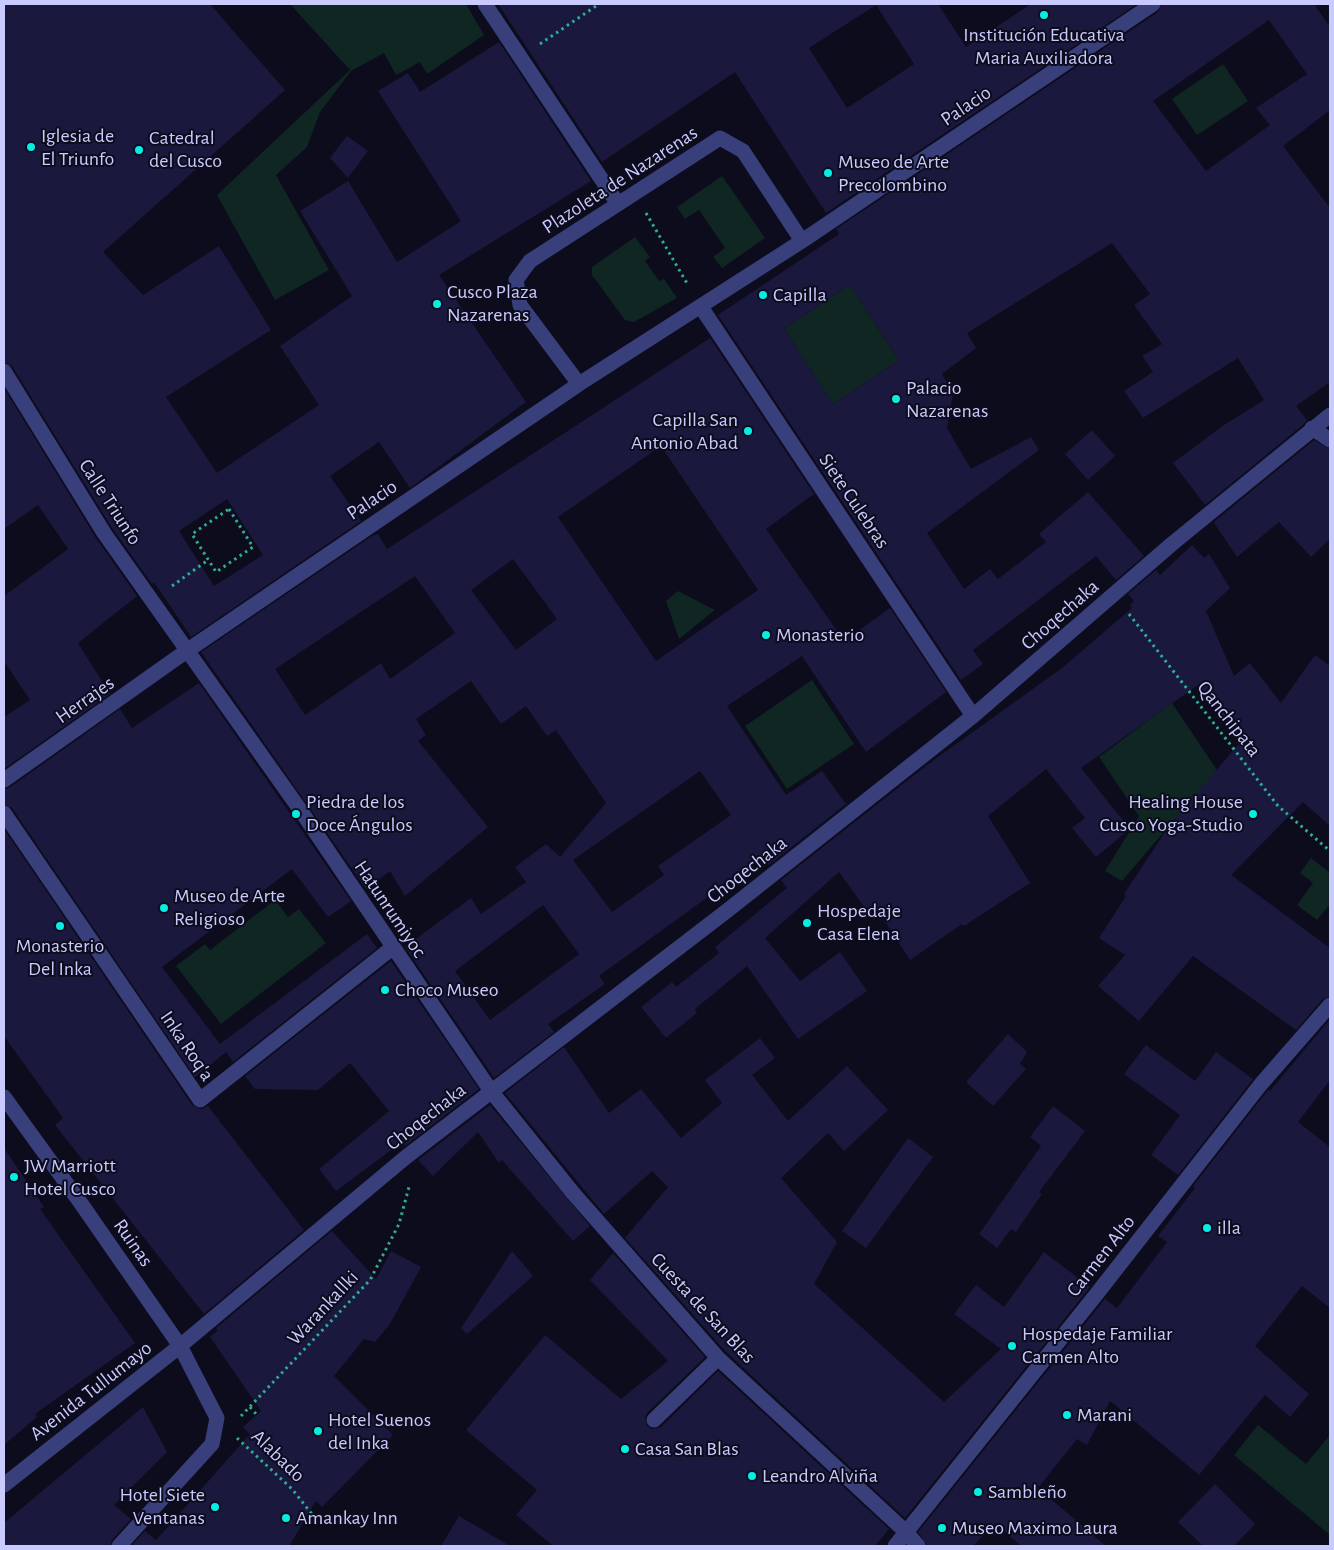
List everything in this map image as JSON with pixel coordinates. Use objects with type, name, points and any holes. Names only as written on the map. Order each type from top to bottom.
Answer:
[{"type":"street","points":[[485,4],[618,204]]},
{"type":"street","name":"Palacio","points":[[802,241],[1153,4]]},
{"type":"street","name":"Plazoleta de Nazarenas","points":[[578,384],[520,305],[516,280],[530,261],[720,138],[742,151],[802,241]]},
{"type":"street","points":[[578,384],[802,241]]},
{"type":"street","name":"Siete Culebras","points":[[701,307],[974,716]]},
{"type":"street","name":"Calle Triunfo","points":[[4,371],[104,533],[188,650]]},
{"type":"street","name":"Palacio","points":[[188,650],[578,384]]},
{"type":"street","name":"Choqechaka","points":[[180,1346],[406,1157],[728,910],[974,716],[1115,595],[1172,543],[1330,415]]},
{"type":"street","points":[[1312,428],[1330,440]]},
{"type":"street","name":"Herrajes","points":[[4,780],[188,650]]},
{"type":"street","name":"Hatunrumiyoc","points":[[188,650],[491,1092]]},
{"type":"street","name":"Inka Roq'a","points":[[4,813],[200,1100],[392,948]]},
{"type":"street","name":"Carmen Alto","points":[[895,1546],[1262,1084],[1330,1005]]},
{"type":"street","name":"Cuesta de San Blas","points":[[491,1092],[579,1200],[718,1358],[906,1532],[918,1546]]},
{"type":"street","name":"Ruinas","points":[[4,1098],[80,1202],[180,1346],[222,1423]]},
{"type":"street","name":"Avenida Tullumayo","points":[[4,1485],[180,1346]]},
{"type":"street","points":[[654,1420],[718,1358]]},
{"type":"street","points":[[120,1546],[212,1444],[222,1423]]},
{"type":"path","points":[[521,57],[599,4]]},
{"type":"path","points":[[644,209],[701,307]]},
{"type":"path","points":[[229,509],[253,548],[216,572],[208,560],[192,534],[229,509]]},
{"type":"path","points":[[152,601],[208,560]]},
{"type":"path","name":"Qanchipata","points":[[1115,595],[1278,806],[1330,851]]},
{"type":"path","name":"Warankallki","points":[[222,1423],[250,1407],[370,1280],[399,1224],[410,1185],[406,1157]]},
{"type":"path","points":[[250,1407],[257,1414]]},
{"type":"path","name":"Alabado","points":[[222,1423],[292,1489],[316,1518]]},
{"type":"green space","points":[[290,4],[466,4],[484,35],[427,74],[420,62],[396,75],[384,53],[351,71],[320,112],[307,147],[276,175],[329,270],[275,300],[217,195],[350,70]]},
{"type":"green space","points":[[1223,64],[1248,101],[1197,135],[1172,99]]},
{"type":"green space","points":[[722,176],[765,238],[722,268],[713,257],[725,248],[699,210],[685,219],[677,207]]},
{"type":"green space","points":[[635,237],[650,257],[645,261],[659,281],[664,279],[677,298],[634,322],[625,320],[592,275],[592,267]]},
{"type":"green space","points":[[850,285],[899,360],[833,404],[784,329]]},
{"type":"green space","points":[[678,591],[715,610],[679,639],[666,601]]},
{"type":"green space","points":[[812,680],[854,744],[787,789],[745,726]]},
{"type":"green space","points":[[1172,703],[1217,770],[1122,881],[1105,871],[1139,816],[1099,757]]},
{"type":"green space","points":[[1311,858],[1330,873],[1330,904],[1317,920],[1297,905],[1313,883],[1300,873]]},
{"type":"green space","points":[[275,900],[288,917],[299,909],[326,943],[221,1024],[176,966],[205,944],[210,950]]},
{"type":"green space","points":[[1258,1425],[1306,1464],[1330,1435],[1330,1535],[1234,1455]]},
{"type":"building","points":[[4,4],[210,4],[285,90],[103,252],[143,295],[219,246],[271,330],[166,397],[217,473],[319,405],[280,346],[352,296],[300,211],[348,181],[397,262],[461,221],[378,91],[408,73],[420,92],[499,42],[591,181],[439,275],[526,402],[410,488],[379,442],[330,476],[361,521],[191,637],[154,582],[152,584],[112,528],[12,366],[4,362]],"holes":[[[227,499],[263,555],[214,586],[179,531]]]},
{"type":"building","points":[[498,4],[938,4],[966,47],[1031,4],[1137,4],[826,213],[735,72],[602,162]],"holes":[[[876,5],[914,64],[847,108],[809,48]]]},
{"type":"building","points":[[1162,4],[1314,4],[1330,27],[1330,110],[1283,146],[1330,208],[1330,382],[1296,406],[1307,420],[1304,424],[1205,505],[1173,463],[1224,425],[1264,400],[1238,358],[1143,418],[1124,391],[1153,372],[1142,356],[1162,344],[1134,305],[1150,294],[1112,243],[967,333],[976,348],[942,374],[953,394],[947,428],[971,469],[1031,437],[1039,450],[927,533],[964,589],[990,569],[998,579],[1046,542],[1039,534],[1088,492],[1144,556],[1116,580],[1096,556],[973,650],[983,664],[961,680],[718,315],[839,234],[836,229],[1158,12]],"holes":[[[1269,20],[1307,74],[1256,108],[1270,125],[1206,171],[1153,101]],[[850,285],[899,360],[833,404],[784,329]]]},
{"type":"building","points":[[347,136],[368,151],[348,178],[330,158]]},
{"type":"building","points":[[710,338],[814,494],[766,529],[844,641],[890,608],[946,692],[866,752],[802,656],[727,706],[786,795],[822,771],[846,804],[769,865],[763,857],[599,976],[605,984],[548,1024],[554,1032],[494,1078],[405,947],[471,898],[481,914],[526,882],[515,867],[546,844],[560,857],[606,803],[556,730],[547,736],[526,706],[501,724],[471,681],[416,719],[426,735],[418,741],[488,827],[405,896],[390,871],[366,889],[201,652],[372,536],[378,534],[387,549]],"holes":[[[661,446],[758,590],[656,661],[558,517]],[[513,559],[557,619],[516,650],[471,590]],[[415,576],[455,633],[390,679],[381,663],[305,715],[275,669]],[[700,771],[731,815],[658,866],[664,875],[612,912],[573,860]],[[543,905],[579,954],[490,1020],[455,971]]]},
{"type":"building","points":[[4,388],[96,538],[137,596],[78,643],[110,694],[4,769],[4,717],[30,700],[4,661],[4,596],[68,549],[38,505],[4,529]]},
{"type":"building","points":[[1092,430],[1115,456],[1088,480],[1065,454]]},
{"type":"building","points":[[1314,440],[1330,449],[1330,539],[1311,557],[1279,522],[1237,557],[1214,523]]},
{"type":"building","points":[[1192,545],[1204,558],[1209,554],[1230,588],[1206,611],[1234,676],[1250,663],[1281,703],[1315,655],[1330,666],[1330,826],[1303,802],[1231,875],[1330,948],[1330,996],[1323,999],[1296,1030],[1193,956],[1139,1021],[1098,986],[1125,955],[1099,938],[1126,896],[1124,894],[1171,823],[1242,740],[1198,685],[1081,768],[1130,829],[1096,857],[1072,828],[1085,818],[1046,769],[988,816],[1030,883],[964,926],[962,924],[910,960],[877,909],[870,915],[839,872],[765,938],[800,981],[840,952],[867,991],[798,1039],[747,966],[695,1009],[697,1013],[666,1038],[641,1007],[672,982],[676,987],[719,953],[715,947],[787,888],[781,880],[927,765],[1062,668],[1132,608],[1130,606],[1134,601],[1128,594],[1156,570],[1160,575]]},
{"type":"building","name":"Museo de Arte Religioso","points":[[199,683],[351,901],[328,917],[292,869],[162,967],[220,1044],[367,934],[377,948],[233,1062],[224,1049],[226,1052],[195,1077],[12,808],[4,804],[4,789],[9,788],[120,709],[132,728]]},
{"type":"building","points":[[4,829],[192,1105],[201,1109],[208,1106],[304,1230],[204,1314],[55,1125],[63,1118],[4,1036]]},
{"type":"building","points":[[391,961],[479,1089],[405,1146],[402,1142],[336,1191],[319,1169],[389,1111],[350,1063],[318,1090],[255,1089],[245,1076]]},
{"type":"building","points":[[1330,1019],[1330,1080],[1298,1122],[1330,1147],[1330,1308],[1302,1286],[1255,1346],[1309,1394],[1290,1417],[1265,1395],[1199,1475],[1110,1401],[1087,1445],[1077,1439],[1038,1488],[1106,1546],[1021,1546],[995,1523],[973,1546],[927,1546],[918,1532],[1105,1299],[1117,1308],[1167,1242],[1158,1236],[1195,1188],[1193,1186],[1268,1090],[1270,1091]]},
{"type":"building","points":[[1008,1034],[1027,1052],[1020,1064],[1026,1069],[993,1106],[966,1082]]},
{"type":"building","points":[[760,1038],[775,1058],[752,1075],[788,1121],[847,1066],[888,1110],[844,1151],[828,1133],[781,1178],[837,1242],[814,1284],[944,1402],[1001,1349],[954,1314],[976,1285],[1004,1307],[1044,1252],[1090,1287],[905,1518],[725,1351],[625,1238],[668,1187],[652,1171],[604,1214],[505,1093],[564,1047],[609,1113],[641,1089],[681,1138],[722,1103],[705,1080]]},
{"type":"building","points":[[1146,1045],[1195,1081],[1216,1052],[1253,1079],[1178,1175],[1151,1155],[1180,1115],[1124,1074]]},
{"type":"building","points":[[490,1105],[590,1226],[573,1241],[502,1160],[499,1163],[478,1132],[433,1176],[418,1160]]},
{"type":"building","points":[[1053,1106],[1085,1131],[1039,1192],[1042,1194],[1016,1232],[1011,1229],[997,1248],[979,1234],[1041,1146],[1030,1137]]},
{"type":"building","points":[[908,1138],[933,1157],[866,1248],[842,1231]]},
{"type":"building","points":[[4,1148],[44,1207],[40,1209],[135,1343],[35,1414],[37,1417],[4,1445]]},
{"type":"building","points":[[332,1231],[376,1279],[391,1251],[421,1267],[390,1324],[375,1342],[364,1339],[334,1376],[393,1435],[322,1507],[316,1501],[289,1546],[131,1546],[145,1531],[156,1540],[250,1434],[243,1427],[261,1411],[210,1337],[218,1330],[216,1328]]},
{"type":"building","points":[[512,1251],[533,1276],[467,1334],[461,1328]]},
{"type":"building","points":[[613,1253],[705,1357],[647,1413],[645,1418],[647,1426],[652,1429],[661,1427],[718,1371],[889,1529],[875,1546],[553,1546],[516,1515],[537,1490],[466,1430],[545,1335],[621,1399],[668,1361],[590,1280]]},
{"type":"building","points":[[143,1407],[167,1452],[114,1505],[131,1519],[112,1540],[110,1546],[4,1546],[4,1523]]},
{"type":"building","points":[[1215,1484],[1255,1524],[1234,1546],[1203,1546],[1178,1522]]},
{"type":"building","points":[[459,1516],[510,1546],[441,1546]]},
{"type":"place","name":"Institución Educativa Maria Auxiliadora","points":[[1044,15]]},
{"type":"place","name":"Iglesia de El Triunfo","points":[[31,147]]},
{"type":"place","name":"Catedral del Cusco","points":[[139,150]]},
{"type":"place","name":"Museo de Arte Precolombino","points":[[828,173]]},
{"type":"place","name":"Capilla","points":[[763,295]]},
{"type":"place","name":"Cusco Plaza Nazarenas","points":[[437,304]]},
{"type":"place","name":"Palacio Nazarenas","points":[[896,399]]},
{"type":"place","name":"Capilla San Antonio Abad","points":[[748,431]]},
{"type":"place","name":"Monasterio","points":[[766,635]]},
{"type":"place","name":"Piedra de los Doce Ángulos","points":[[296,814]]},
{"type":"place","name":"Healing House Cusco Yoga-Studio","points":[[1253,814]]},
{"type":"place","name":"Museo de Arte Religioso","points":[[164,908]]},
{"type":"place","name":"Hospedaje Casa Elena","points":[[807,923]]},
{"type":"place","name":"Monasterio Del Inka","points":[[60,926]]},
{"type":"place","name":"Choco Museo","points":[[385,990]]},
{"type":"place","name":"JW Marriott Hotel Cusco","points":[[14,1177]]},
{"type":"place","name":"illa","points":[[1207,1228]]},
{"type":"place","name":"Hospedaje Familiar Carmen Alto","points":[[1012,1346]]},
{"type":"place","name":"Marani","points":[[1067,1415]]},
{"type":"place","name":"Hotel Suenos del Inka","points":[[318,1431]]},
{"type":"place","name":"Casa San Blas","points":[[625,1449]]},
{"type":"place","name":"Leandro Alviña","points":[[752,1476]]},
{"type":"place","name":"Sambleño","points":[[978,1492]]},
{"type":"place","name":"Hotel Siete Ventanas","points":[[215,1507]]},
{"type":"place","name":"Amankay Inn","points":[[286,1518]]},
{"type":"place","name":"Museo Maximo Laura","points":[[942,1528]]}]
